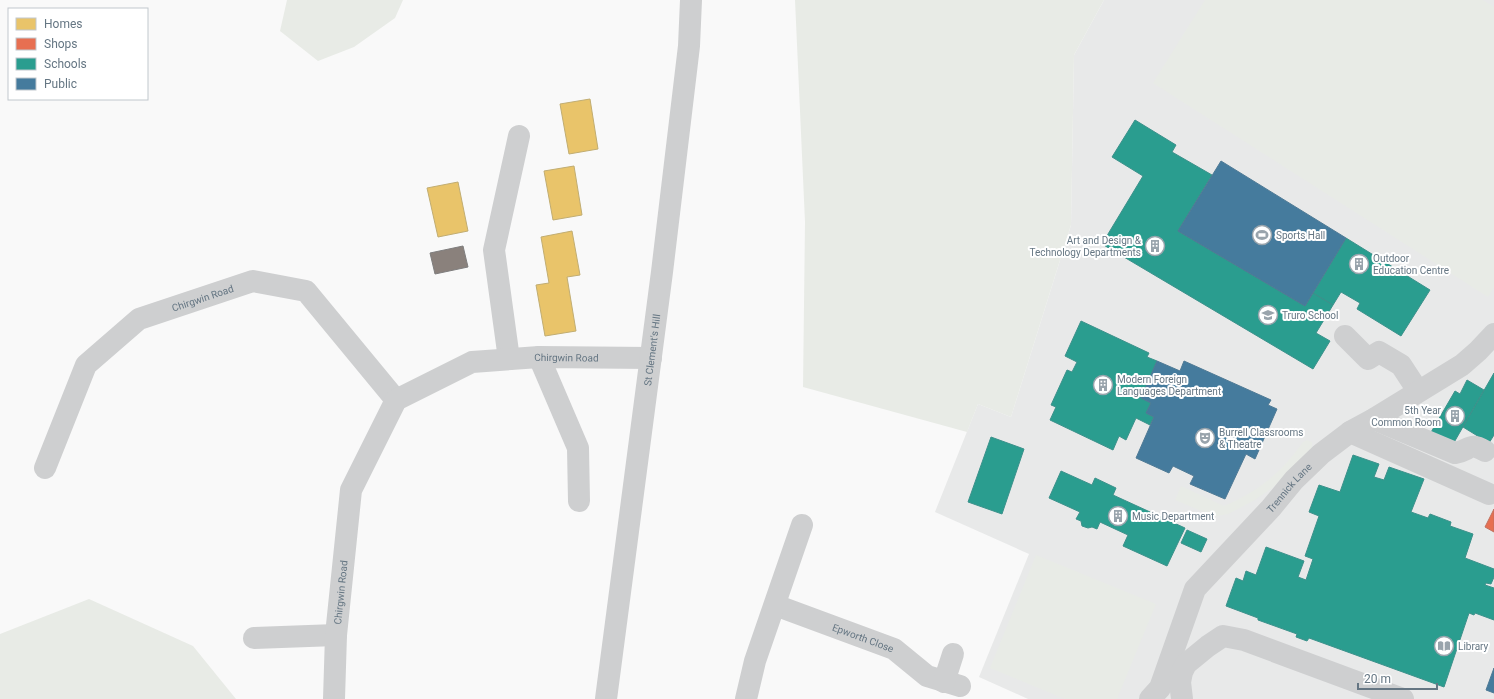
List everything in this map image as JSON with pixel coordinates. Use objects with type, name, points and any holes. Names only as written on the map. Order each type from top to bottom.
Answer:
[{"type":"street","name":"St Clement's Hill","points":[[606,699],[662,272],[689,46],[691,0]]},
{"type":"street","points":[[509,359],[494,250],[519,136]]},
{"type":"street","name":"Chirgwin Road","points":[[45,468],[86,365],[139,319],[253,281],[306,291],[396,400]]},
{"type":"street","name":"Trennick Lane","points":[[1150,699],[1160,688],[1195,589],[1271,508],[1294,480],[1321,454],[1350,432],[1462,365],[1494,334]]},
{"type":"street","points":[[1345,336],[1368,359],[1378,352],[1401,366],[1418,391]]},
{"type":"street","name":"Chirgwin Road","points":[[334,699],[336,635],[351,490],[396,400],[472,362],[539,357],[651,358]]},
{"type":"street","points":[[539,357],[578,448],[579,501]]},
{"type":"street","points":[[1374,419],[1455,453],[1464,451],[1473,446],[1478,446],[1485,451]]},
{"type":"street","points":[[1350,432],[1489,494]]},
{"type":"street","points":[[746,699],[755,661],[802,525]]},
{"type":"street","name":"Epworth Close","points":[[775,605],[894,649],[927,676],[952,684],[953,654]]},
{"type":"street","points":[[254,638],[336,635]]},
{"type":"street","points":[[1182,699],[1180,682],[1182,672],[1186,664],[1223,636],[1244,640],[1403,699]]},
{"type":"shaded area","points":[[287,0],[403,0],[395,18],[354,47],[318,61],[280,31]]},
{"type":"shaded area","points":[[795,0],[1104,0],[1074,55],[1071,225],[1011,417],[978,404],[967,432],[803,387],[805,222]]},
{"type":"shaded area","name":"Truro School","points":[[1104,0],[1494,0],[1494,699],[1028,699],[979,677],[1029,554],[935,512],[978,404],[1011,417],[1071,225],[1074,55]]},
{"type":"shaded area","points":[[1205,0],[1483,0],[1494,7],[1494,287],[1488,297],[1153,83]]},
{"type":"shaded area","points":[[1307,440],[1312,442],[1312,447],[1281,481],[1253,501],[1228,514],[1217,516],[1209,514],[1175,500],[1181,486],[1224,506],[1248,494],[1269,480],[1287,463],[1303,442]]},
{"type":"shaded area","points":[[1036,555],[1156,604],[1117,699],[1065,699],[990,668]]},
{"type":"shaded area","points":[[89,599],[193,646],[236,699],[0,699],[0,634]]},
{"type":"building: Homes","points":[[590,99],[598,149],[569,154],[560,104]]},
{"type":"building: Homes","points":[[574,166],[582,215],[553,220],[544,171]]},
{"type":"building: Homes","points":[[458,182],[468,231],[438,237],[427,188]]},
{"type":"building: Homes","points":[[572,231],[580,275],[567,277],[576,331],[545,336],[536,285],[549,283],[541,237]]},
{"type":"building: Shops","points":[[1494,509],[1494,532],[1485,527]]},
{"type":"building: Schools","name":"Art and Design & Technology Departments","points":[[1135,120],[1176,145],[1172,152],[1212,175],[1178,231],[1305,306],[1313,293],[1333,305],[1316,333],[1330,341],[1313,369],[1102,244],[1143,176],[1112,157]]},
{"type":"building: Schools","name":"Outdoor Education Centre","points":[[1346,238],[1430,290],[1401,336],[1357,309],[1360,303],[1341,292],[1333,305],[1313,293]]},
{"type":"building: Schools","name":"Modern Foreign Languages Department","points":[[1081,321],[1149,353],[1147,357],[1157,361],[1141,398],[1151,403],[1146,413],[1154,417],[1150,425],[1136,418],[1126,440],[1119,436],[1113,450],[1050,420],[1056,407],[1051,405],[1067,370],[1072,372],[1077,362],[1065,356]]},
{"type":"building: Schools","points":[[1494,373],[1494,435],[1489,443],[1463,427]]},
{"type":"building: Schools","name":"5th Year Common Room","points":[[1467,380],[1484,390],[1452,446],[1430,434],[1455,391],[1460,394]]},
{"type":"building: Schools","points":[[991,437],[1024,449],[1002,514],[968,502]]},
{"type":"building: Schools","points":[[1353,455],[1379,464],[1374,477],[1384,480],[1389,467],[1424,479],[1411,512],[1428,518],[1430,514],[1451,522],[1450,526],[1473,534],[1465,558],[1494,569],[1494,577],[1491,584],[1486,583],[1485,585],[1494,588],[1494,620],[1475,613],[1474,615],[1469,613],[1444,687],[1309,638],[1307,641],[1296,637],[1297,634],[1258,620],[1258,618],[1226,606],[1236,578],[1243,581],[1246,571],[1256,575],[1266,547],[1304,561],[1298,577],[1306,580],[1313,559],[1305,556],[1319,516],[1309,512],[1319,485],[1340,492]]},
{"type":"building: Schools","name":"Music Department","points":[[1061,471],[1092,485],[1095,478],[1116,488],[1113,495],[1185,528],[1167,566],[1123,546],[1128,535],[1100,522],[1097,529],[1082,526],[1081,521],[1076,519],[1080,512],[1049,498]]},
{"type":"building: Schools","points":[[1187,530],[1207,539],[1201,552],[1181,543]]},
{"type":"building: Public","name":"Sports Hall","points":[[1221,161],[1346,238],[1305,306],[1178,231]]},
{"type":"building: Public","name":"Burrell Classrooms & Theatre","points":[[1157,361],[1180,371],[1184,361],[1271,400],[1268,405],[1277,409],[1255,459],[1246,454],[1225,499],[1190,484],[1194,476],[1173,466],[1169,473],[1136,458],[1154,417],[1146,413],[1151,403],[1141,398]]},
{"type":"building: Public","points":[[1494,668],[1494,693],[1486,690]]},
{"type":"building: Industry","points":[[463,246],[468,267],[435,274],[430,253]]},
{"type":"place","name":"Sports Hall","points":[[1262,235]]},
{"type":"place","name":"Art and Design & Technology Departments","points":[[1155,246]]},
{"type":"place","name":"Outdoor Education Centre","points":[[1359,264]]},
{"type":"place","name":"Truro School","points":[[1268,315]]},
{"type":"place","name":"Modern Foreign Languages Department","points":[[1103,385]]},
{"type":"place","name":"5th Year Common Room","points":[[1455,416]]},
{"type":"place","name":"Burrell Classrooms & Theatre","points":[[1205,438]]},
{"type":"place","name":"Music Department","points":[[1118,516]]},
{"type":"place","name":"Library","points":[[1444,646]]}]
